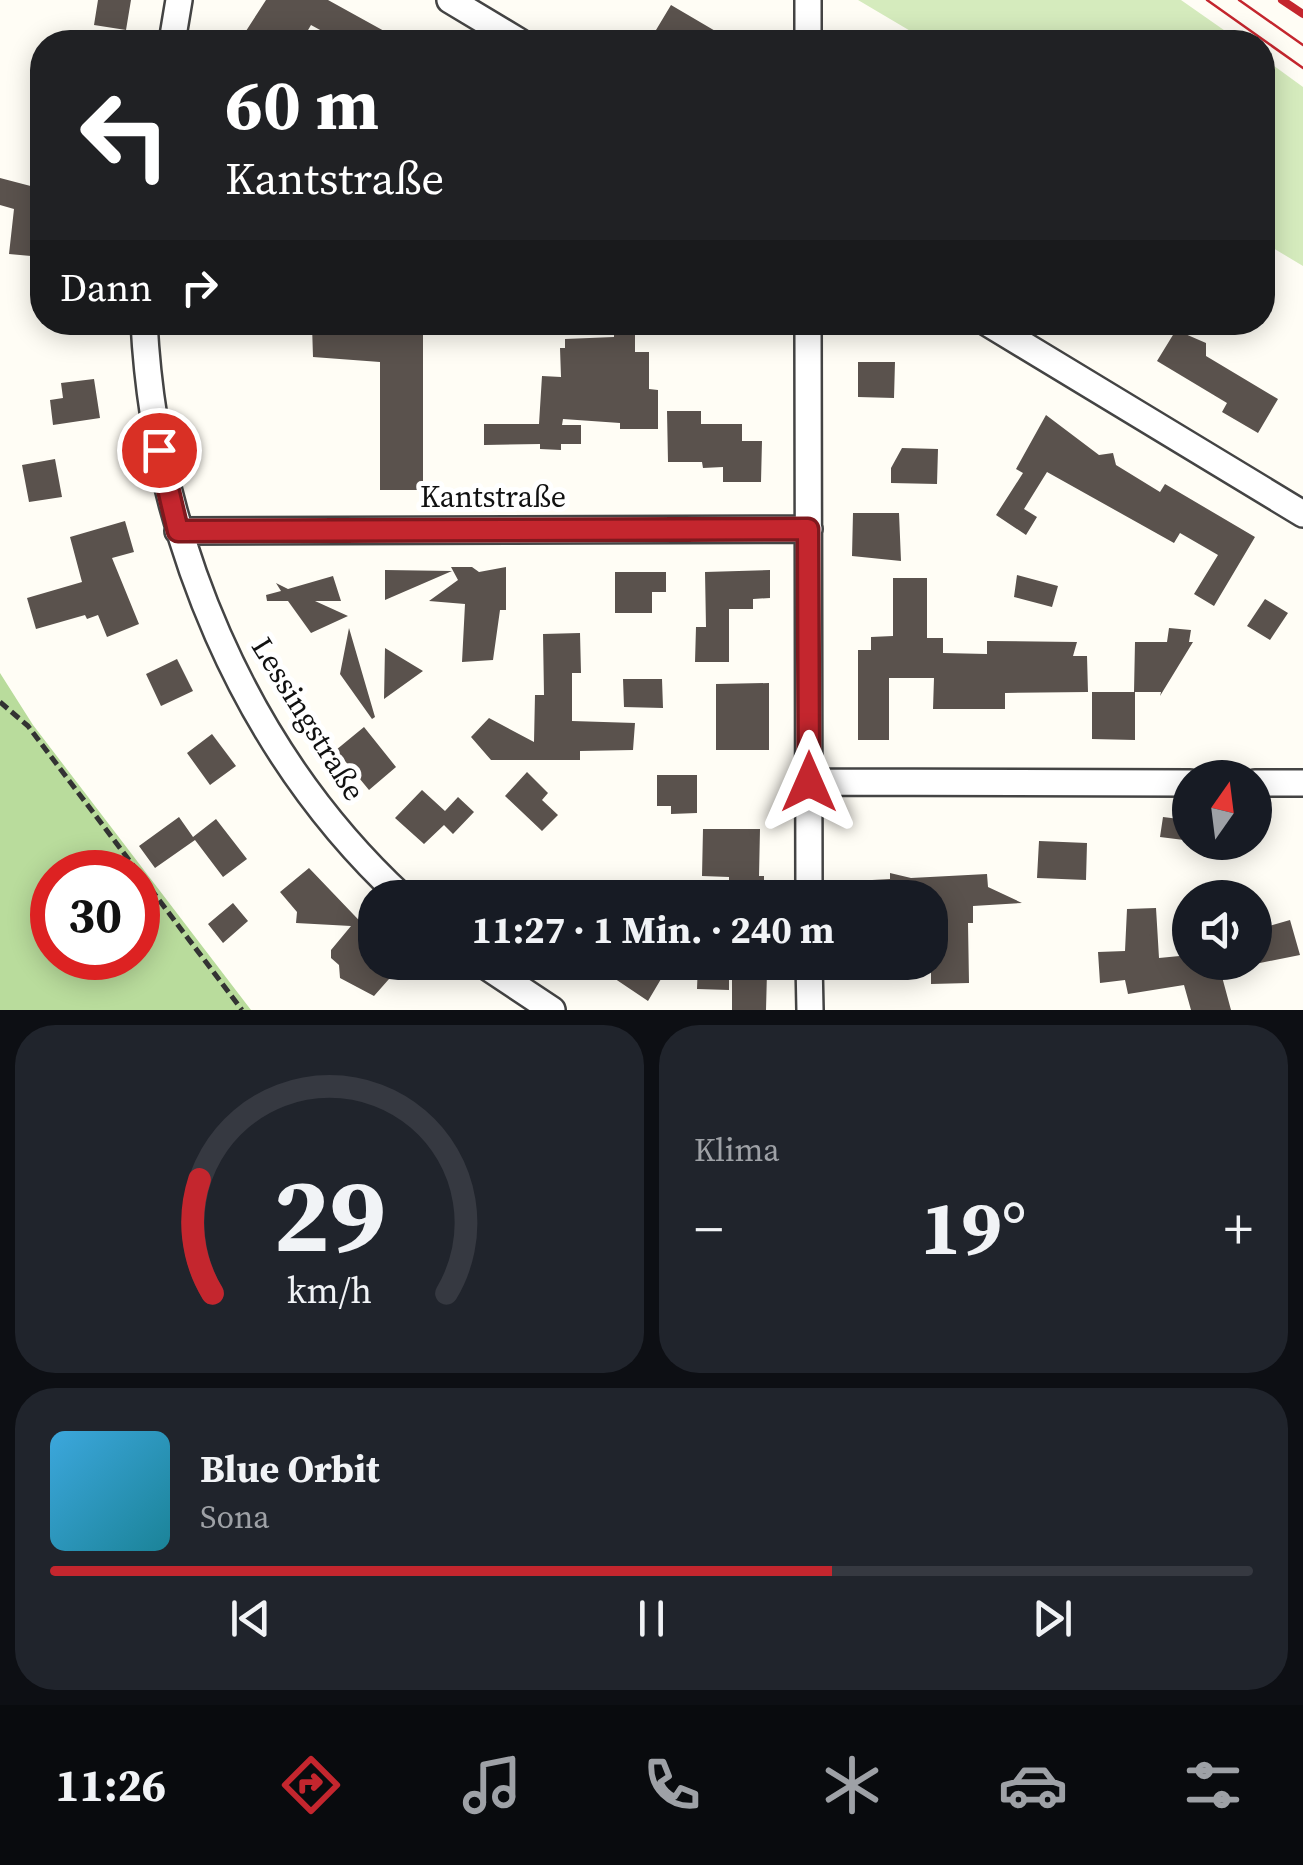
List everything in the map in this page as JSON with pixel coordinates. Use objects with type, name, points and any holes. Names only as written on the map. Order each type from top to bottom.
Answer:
[{"type":"street","points":[[174,30],[179,0]]},
{"type":"street","points":[[450,0],[500,30]]},
{"type":"street","points":[[808,0],[808,30]]},
{"type":"street","name":"Lessingstraße","points":[[145,335],[154,425],[178,531],[216,632],[259,715],[326,813],[387,880]]},
{"type":"street","points":[[808,335],[809,880]]},
{"type":"street","points":[[1007,335],[1303,514]]},
{"type":"street","name":"Kantstraße","points":[[178,531],[808,529]]},
{"type":"street","points":[[809,782],[1172,783]]},
{"type":"street","points":[[1272,783],[1303,783]]},
{"type":"street","points":[[507,980],[552,1010]]},
{"type":"street","points":[[810,980],[810,1010]]},
{"type":"path","points":[[0,702],[28,726],[242,1010]]},
{"type":"green space","points":[[858,0],[1181,0],[1224,30],[909,30]]},
{"type":"green space","points":[[1275,67],[1303,87],[1303,266],[1275,249]]},
{"type":"green space","points":[[0,673],[33,725],[129,850],[30,850],[30,980],[160,980],[160,891],[251,1010],[0,1010]]},
{"type":"building","points":[[98,0],[131,0],[126,30],[94,25]]},
{"type":"building","points":[[266,0],[328,0],[382,30],[320,30],[311,25],[308,30],[247,30]]},
{"type":"building","points":[[671,5],[714,30],[656,30]]},
{"type":"building","points":[[0,178],[30,186],[30,256],[9,254],[14,209],[0,205]]},
{"type":"building","points":[[312,335],[423,335],[423,490],[380,490],[380,362],[313,357]]},
{"type":"building","points":[[635,335],[635,352],[649,352],[649,389],[658,390],[658,429],[620,429],[620,423],[563,419],[562,425],[581,425],[581,444],[561,444],[561,450],[540,449],[540,444],[484,445],[484,424],[539,424],[542,376],[561,377],[560,348],[565,348],[565,339]]},
{"type":"building","points":[[1173,335],[1188,335],[1206,343],[1206,356],[1278,399],[1258,433],[1222,412],[1227,403],[1157,361]]},
{"type":"building","points":[[858,362],[895,362],[894,398],[858,397]]},
{"type":"building","points":[[94,379],[100,418],[53,425],[50,400],[63,398],[61,383]]},
{"type":"building","points":[[667,411],[701,411],[701,424],[742,424],[742,441],[762,441],[761,482],[723,482],[723,467],[703,468],[702,462],[668,462]]},
{"type":"building","points":[[1046,415],[1099,455],[1113,453],[1116,465],[1160,492],[1165,484],[1255,537],[1214,606],[1194,594],[1218,555],[1180,533],[1174,543],[1047,472],[1024,509],[1037,517],[1026,535],[996,515],[1023,473],[1016,469]]},
{"type":"building","points":[[902,448],[938,449],[937,484],[891,483],[891,468]]},
{"type":"building","points":[[55,459],[62,497],[29,502],[22,465]]},
{"type":"building","points":[[853,513],[899,513],[901,561],[852,556]]},
{"type":"building","points":[[125,521],[134,552],[112,558],[139,624],[107,637],[98,615],[87,619],[85,615],[36,629],[27,598],[82,582],[70,537]]},
{"type":"building","points":[[451,567],[472,567],[479,572],[506,567],[506,610],[500,610],[493,660],[462,662],[465,604],[429,601],[458,580]]},
{"type":"building","points":[[385,570],[452,571],[385,600]]},
{"type":"building","points":[[770,570],[770,598],[753,599],[753,609],[729,609],[729,662],[695,662],[696,627],[706,627],[705,572]]},
{"type":"building","points":[[615,572],[666,572],[666,592],[652,592],[652,613],[615,613]]},
{"type":"building","points":[[1017,575],[1058,586],[1052,607],[1014,597]]},
{"type":"building","points":[[333,576],[341,601],[315,601],[348,616],[311,633],[288,601],[267,601],[266,595],[281,591],[276,583],[288,589]]},
{"type":"building","points":[[893,578],[927,578],[927,638],[943,638],[943,653],[987,654],[987,641],[1077,642],[1073,656],[1087,656],[1088,692],[1005,693],[1005,709],[933,709],[934,678],[889,678],[889,740],[858,740],[858,650],[871,650],[871,637],[893,636]]},
{"type":"building","points":[[1265,599],[1288,613],[1270,640],[1247,626]]},
{"type":"building","points":[[349,628],[375,717],[372,719],[340,674]]},
{"type":"building","points":[[1169,628],[1191,630],[1189,642],[1193,642],[1160,696],[1161,692],[1134,692],[1135,642],[1167,642]]},
{"type":"building","points":[[580,633],[581,673],[572,673],[572,721],[635,723],[633,750],[580,751],[580,760],[491,760],[471,737],[489,718],[534,742],[535,695],[544,695],[543,634]]},
{"type":"building","points":[[385,648],[423,671],[384,699]]},
{"type":"building","points":[[177,659],[193,691],[161,706],[146,674]]},
{"type":"building","points":[[623,679],[662,679],[663,708],[624,707]]},
{"type":"building","points":[[769,683],[769,750],[716,750],[716,684]]},
{"type":"building","points":[[1092,692],[1135,692],[1135,740],[1092,739]]},
{"type":"building","points":[[364,727],[396,767],[369,790],[336,750]]},
{"type":"building","points":[[212,734],[236,766],[210,785],[187,753]]},
{"type":"building","points":[[527,772],[548,793],[542,800],[558,815],[542,831],[505,796]]},
{"type":"building","points":[[657,775],[697,775],[697,813],[671,814],[671,806],[657,806]]},
{"type":"building","points":[[422,790],[445,811],[458,797],[474,812],[453,834],[444,825],[424,844],[395,818]]},
{"type":"building","points":[[179,817],[193,837],[216,819],[247,859],[223,877],[195,840],[160,864],[160,850],[142,850],[139,846]]},
{"type":"building","points":[[1163,817],[1172,818],[1172,838],[1160,837]]},
{"type":"building","points":[[703,829],[760,829],[759,876],[764,876],[764,880],[702,876]]},
{"type":"building","points":[[1039,841],[1087,843],[1086,880],[1037,878]]},
{"type":"building","points":[[309,868],[358,919],[358,980],[388,980],[374,996],[340,978],[339,965],[331,958],[331,950],[351,926],[296,923],[297,912],[280,892]]},
{"type":"building","points":[[890,873],[911,878],[987,874],[988,887],[1022,903],[973,906],[973,923],[968,923],[969,983],[931,984],[931,980],[948,980],[948,880],[872,880],[890,879]]},
{"type":"building","points":[[233,903],[248,921],[223,943],[208,924]]},
{"type":"building","points":[[1156,908],[1159,958],[1172,957],[1172,980],[1223,980],[1231,1010],[1191,1010],[1184,985],[1128,994],[1125,980],[1100,983],[1098,952],[1125,951],[1127,909]]},
{"type":"building","points":[[1290,920],[1300,955],[1272,961],[1272,925]]},
{"type":"building","points":[[617,980],[660,980],[648,1001]]},
{"type":"building","points":[[697,980],[729,980],[729,990],[697,989]]},
{"type":"building","points":[[732,980],[767,980],[766,1010],[732,1010]]},
{"type":"tram line","points":[[1207,0],[1249,30]]},
{"type":"tram line","points":[[1239,0],[1303,45]]},
{"type":"tram line","points":[[1275,48],[1303,68]]},
{"type":"railway","points":[[1282,0],[1303,14]]},
{"type":"route","points":[[159,450],[178,531],[808,529],[809,782]]}]
